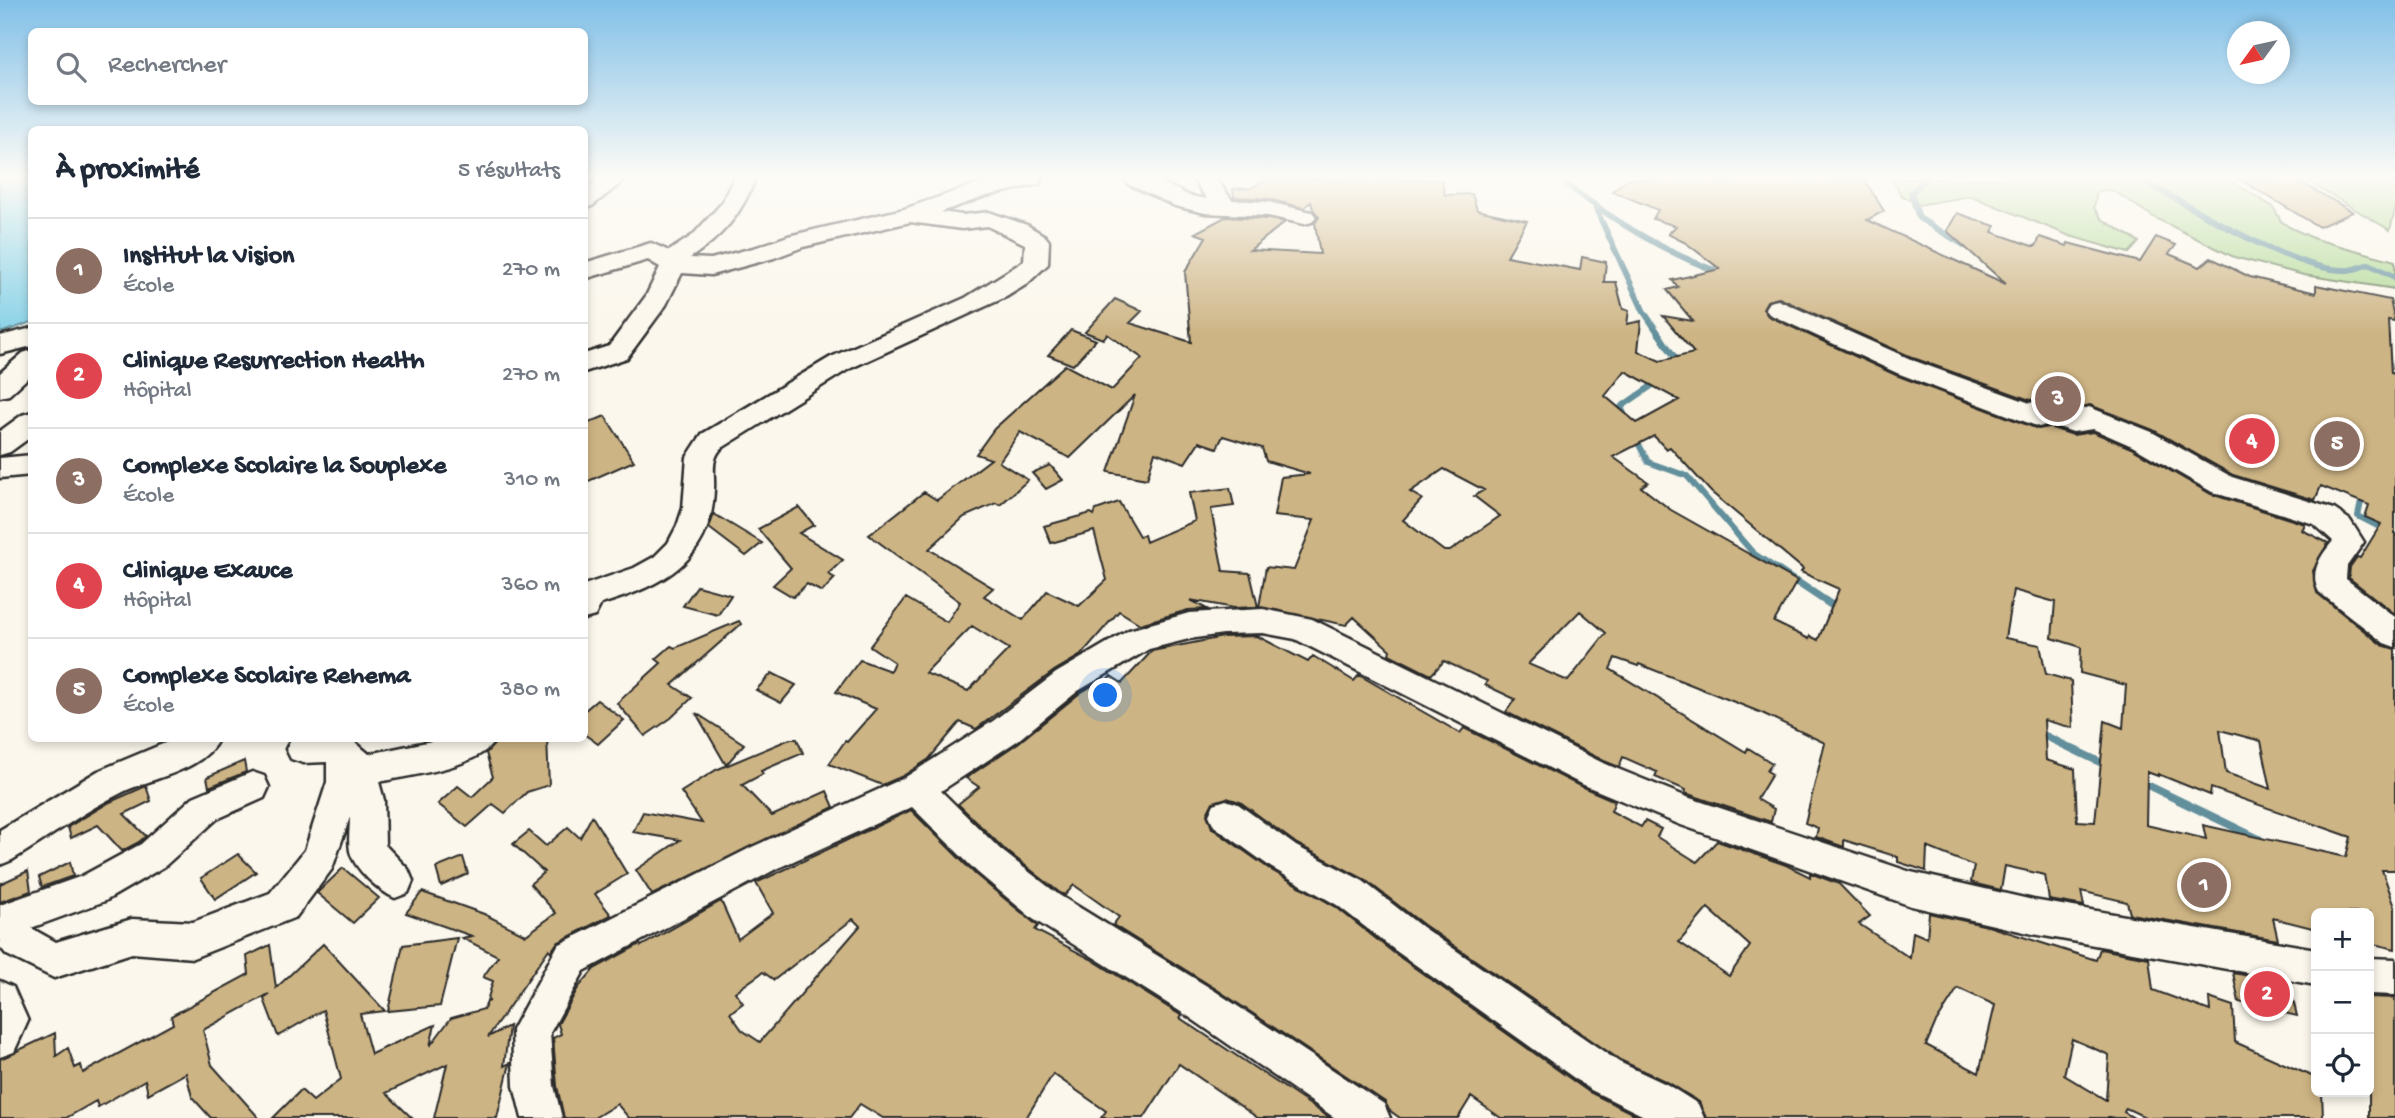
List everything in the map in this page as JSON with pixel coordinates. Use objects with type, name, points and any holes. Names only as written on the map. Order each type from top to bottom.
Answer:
[{"type":"street","points":[[588,362],[618,352],[657,299],[679,254],[709,231]]},
{"type":"street","points":[[588,270],[651,251],[672,264],[710,267],[832,231]]},
{"type":"street","points":[[588,599],[590,595],[640,578],[671,559],[692,530],[700,491],[699,471],[704,451],[713,440],[854,356],[1022,277],[1036,264],[1037,241],[1021,231]]},
{"type":"street","points":[[1778,308],[1906,367],[2019,411],[2039,417],[2039,410],[2073,422],[2085,422],[2089,417],[2101,421],[2142,439],[2207,475],[2216,483],[2281,500],[2337,524],[2345,531],[2349,542],[2332,563],[2330,584],[2395,634]]},
{"type":"street","points":[[0,345],[28,338]]},
{"type":"street","points":[[0,388],[28,363]]},
{"type":"street","points":[[0,446],[28,425]]},
{"type":"street","points":[[0,468],[28,465]]},
{"type":"street","points":[[542,1118],[534,1086],[531,1030],[571,958],[764,858],[915,789],[1004,731],[1067,682],[1140,639],[1189,626],[1263,621],[1301,628],[1591,773],[1681,810],[1911,889],[2033,917],[2311,966]]},
{"type":"street","points":[[0,849],[110,782],[184,752],[198,742]]},
{"type":"street","points":[[303,749],[320,744],[351,762],[455,751],[472,742]]},
{"type":"street","points":[[351,762],[367,800],[368,851],[395,881]]},
{"type":"street","points":[[252,787],[205,808],[153,855],[92,889],[1,921],[20,943],[54,960],[132,936],[193,940],[283,905],[320,858],[351,762]]},
{"type":"street","points":[[915,789],[989,861],[1046,907],[1202,1004],[1370,1118]]},
{"type":"street","points":[[1226,815],[1284,857],[1350,893],[1409,939],[1605,1076],[1654,1099],[1684,1118]]},
{"type":"street","points":[[2374,976],[2395,977]]},
{"type":"street","points":[[0,1000],[9,1021],[0,1038]]},
{"type":"green space","points":[[2058,231],[2122,231],[2139,242],[2129,253]]},
{"type":"green space","points":[[2182,231],[2298,231],[2315,239],[2395,261],[2395,289],[2304,275],[2234,257]]},
{"type":"water","points":[[0,231],[28,231],[28,323],[0,333]]},
{"type":"building","points":[[1274,231],[1250,250],[1320,254],[1316,231],[1521,231],[1507,256],[1580,270],[1582,257],[1606,262],[1604,282],[1616,282],[1623,309],[1629,310],[1627,324],[1641,321],[1638,351],[1660,361],[1694,353],[1663,316],[1693,321],[1667,290],[1678,287],[1672,280],[1720,269],[1686,243],[1668,234],[1671,231],[1891,231],[2006,284],[1947,231],[1992,231],[2032,246],[2036,246],[2040,237],[2067,246],[2068,243],[2140,262],[2156,237],[2176,245],[2169,254],[2200,267],[2211,258],[2250,277],[2316,293],[2316,285],[2390,300],[2395,321],[2388,320],[2391,373],[2395,374],[2395,614],[2349,578],[2350,567],[2357,557],[2360,558],[2381,524],[2365,517],[2369,505],[2321,486],[2315,500],[2233,475],[2153,430],[2090,405],[2074,409],[2040,398],[2030,400],[1916,359],[1779,298],[1767,301],[1763,309],[1768,316],[1896,375],[2038,429],[2049,427],[2073,435],[2093,432],[2131,448],[2211,494],[2305,524],[2302,530],[2328,543],[2313,571],[2317,593],[2382,645],[2395,649],[2395,870],[2382,870],[2395,907],[2395,949],[2374,944],[2374,908],[2311,908],[2311,928],[2273,918],[2278,940],[2130,914],[2127,902],[2081,891],[2084,906],[2049,900],[2045,875],[2005,866],[2001,890],[1976,884],[1971,882],[1974,866],[1927,847],[1926,871],[1898,862],[1898,857],[1844,840],[1844,847],[1816,837],[1818,828],[1805,823],[1825,743],[1762,713],[1639,664],[1638,666],[1615,658],[1610,669],[1746,752],[1748,748],[1772,763],[1767,771],[1772,774],[1757,799],[1774,809],[1771,822],[1685,793],[1686,790],[1655,777],[1657,772],[1623,757],[1619,767],[1604,761],[1506,712],[1515,699],[1485,685],[1487,681],[1444,661],[1431,675],[1389,654],[1390,650],[1354,617],[1346,625],[1259,607],[1266,567],[1294,570],[1314,520],[1274,516],[1281,477],[1310,474],[1266,461],[1262,448],[1223,436],[1217,448],[1199,442],[1185,463],[1155,452],[1147,479],[1108,472],[1135,395],[1070,458],[1020,432],[999,462],[1028,480],[1000,505],[996,503],[964,517],[929,549],[993,588],[984,596],[1023,620],[1047,591],[1079,606],[1107,580],[1094,531],[1051,543],[1044,526],[1091,513],[1094,515],[1096,510],[1119,502],[1139,536],[1144,535],[1146,542],[1195,521],[1189,493],[1230,488],[1234,506],[1211,509],[1223,571],[1250,573],[1258,607],[1234,608],[1190,600],[1207,609],[1188,610],[1140,624],[1119,611],[1081,655],[1054,671],[976,729],[960,722],[929,759],[903,776],[882,785],[829,764],[845,741],[847,742],[876,709],[836,692],[860,660],[890,671],[894,662],[870,646],[906,598],[947,622],[960,602],[869,535],[924,492],[937,500],[991,459],[976,454],[994,429],[1065,365],[1112,390],[1142,358],[1107,334],[1103,339],[1085,332],[1115,299],[1142,311],[1130,323],[1191,342],[1185,272],[1206,237],[1195,233]],"holes":[[[1625,371],[1679,400],[1637,423],[1605,396]],[[1654,436],[1666,449],[1670,447],[1711,492],[1803,569],[1801,572],[1839,589],[1818,640],[1810,636],[1809,639],[1774,622],[1797,581],[1671,510],[1641,487],[1648,482],[1613,457]],[[1444,469],[1484,490],[1474,496],[1500,516],[1450,551],[1444,551],[1403,520],[1422,499],[1410,492]],[[2013,590],[2055,602],[2052,638],[2081,647],[2080,673],[2126,685],[2123,728],[2105,721],[2095,822],[2077,821],[2075,769],[2046,760],[2044,720],[2073,728],[2071,681],[2046,674],[2040,645],[2005,638]],[[1580,611],[1606,633],[1568,681],[1528,664]],[[972,626],[1009,649],[968,691],[925,673]],[[2220,730],[2261,741],[2271,789],[2226,773]],[[2147,772],[2210,795],[2211,788],[2351,837],[2346,857],[2203,825],[2206,839],[2146,825]]]},
{"type":"building","points":[[1071,330],[1096,340],[1073,365],[1048,355]]},
{"type":"building","points":[[605,416],[634,461],[588,481],[588,423]]},
{"type":"building","points":[[1050,465],[1063,480],[1046,489],[1032,473]]},
{"type":"building","points":[[799,507],[814,525],[799,533],[843,560],[828,574],[835,578],[822,592],[807,584],[793,597],[773,585],[791,568],[758,529]]},
{"type":"building","points":[[714,514],[762,543],[746,556],[709,528]]},
{"type":"building","points":[[697,586],[731,595],[718,615],[683,606]]},
{"type":"building","points":[[739,621],[741,624],[672,685],[692,698],[671,718],[645,736],[617,703],[661,663],[656,659],[671,646],[675,648]]},
{"type":"building","points":[[1257,636],[1308,662],[1313,656],[1354,681],[1359,675],[1460,733],[1464,728],[1615,801],[1611,811],[1641,827],[1645,821],[1661,829],[1657,837],[1697,862],[1717,841],[1786,865],[1810,877],[1810,873],[1839,884],[1870,916],[1859,924],[1910,958],[1913,932],[1927,938],[1929,913],[1988,926],[2096,960],[2100,949],[2149,958],[2153,990],[2210,1011],[2209,998],[2233,1006],[2235,1042],[2311,1076],[2311,1097],[2322,1097],[2323,1118],[2147,1118],[2126,1108],[2124,1112],[2134,1118],[1706,1118],[1699,1102],[1669,1083],[1620,1060],[1424,925],[1364,879],[1297,844],[1240,802],[1227,798],[1213,802],[1207,814],[1212,828],[1271,870],[1336,907],[1394,953],[1589,1092],[1642,1118],[1501,1118],[1471,1097],[1458,1118],[1400,1118],[1389,1110],[1385,1102],[1216,989],[1113,925],[1119,917],[1074,885],[1065,895],[1060,893],[1003,848],[958,804],[979,787],[966,778],[1018,743],[1080,693],[1097,683],[1102,686],[1111,676],[1122,683],[1152,651],[1223,637]],"holes":[[[1708,908],[1750,946],[1729,976],[1679,942]],[[1958,988],[1995,1005],[1979,1073],[1926,1045],[1935,1024]],[[2072,1039],[2109,1055],[2106,1100],[2064,1075]]]},
{"type":"building","points":[[772,673],[796,685],[781,703],[756,690]]},
{"type":"building","points":[[597,700],[624,720],[598,744],[588,737],[588,708]]},
{"type":"building","points":[[696,713],[744,744],[726,765]]},
{"type":"building","points":[[790,739],[797,739],[803,753],[761,771],[763,774],[742,785],[772,816],[827,791],[834,807],[652,895],[636,870],[680,840],[633,832],[643,812],[702,823],[681,792],[716,770]]},
{"type":"building","points":[[496,742],[547,742],[549,785],[527,792],[505,813],[493,804],[467,827],[438,804],[458,786],[472,797],[493,777],[486,753]]},
{"type":"building","points":[[244,761],[246,772],[209,787],[207,777]]},
{"type":"building","points":[[146,786],[151,801],[124,814],[146,836],[139,842],[122,851],[98,825],[71,838],[68,827],[110,802]]},
{"type":"building","points":[[911,810],[975,874],[1038,926],[1035,930],[1091,959],[1182,1016],[1180,1018],[1330,1118],[1258,1118],[1179,1064],[1144,1118],[1101,1118],[1106,1111],[1053,1074],[1026,1118],[883,1118],[860,1104],[849,1118],[629,1118],[617,1104],[594,1118],[564,1118],[557,1086],[553,1038],[561,1034],[558,1024],[578,988],[594,969],[721,901],[738,939],[773,913],[756,883]],"holes":[[[853,919],[860,926],[760,1042],[742,1030],[730,1013],[743,1003],[735,992],[763,972],[774,980]]]},
{"type":"building","points":[[592,816],[627,874],[595,894],[611,915],[557,943],[551,952],[549,949],[488,1037],[509,1026],[504,1066],[510,1063],[497,1118],[434,1118],[447,1064],[386,1093],[412,1118],[273,1118],[301,1090],[313,1101],[341,1079],[323,1010],[278,1036],[264,999],[269,994],[203,1030],[212,1065],[259,1118],[211,1118],[192,1097],[186,1073],[148,1094],[145,1080],[98,1107],[96,1101],[66,1118],[0,1118],[0,1059],[55,1033],[56,1056],[68,1048],[75,1068],[81,1065],[83,1073],[173,1024],[171,1016],[249,974],[247,956],[270,945],[276,988],[323,944],[385,1011],[360,1014],[371,1054],[435,1025],[430,1046],[451,1018],[484,1009],[490,1001],[487,1001],[493,981],[483,977],[498,956],[462,938],[472,936],[406,913],[422,892],[484,914],[526,935],[556,913],[530,884],[544,872],[513,844],[529,831],[546,846],[568,827],[580,838]]},
{"type":"building","points":[[238,854],[256,872],[215,899],[201,878]]},
{"type":"building","points":[[463,857],[468,874],[441,886],[436,868]]},
{"type":"building","points":[[70,862],[73,876],[42,887],[39,877]]},
{"type":"building","points":[[343,868],[379,898],[353,923],[317,893]]},
{"type":"building","points":[[28,871],[31,891],[0,902],[0,884]]},
{"type":"building","points":[[457,938],[440,1006],[388,1011],[403,945]]},
{"type":"building","points":[[2233,973],[2289,983],[2297,1016],[2239,1002]]},
{"type":"building","points":[[2374,997],[2395,998],[2395,1118],[2369,1118],[2369,1097],[2374,1097]]},
{"type":"waterway","points":[[1606,231],[1644,312],[1680,365]]},
{"type":"waterway","points":[[1634,231],[1678,255],[1722,273]]},
{"type":"waterway","points":[[1941,231],[1967,247]]},
{"type":"waterway","points":[[2235,231],[2300,261],[2348,270],[2369,264],[2395,277]]},
{"type":"waterway","points":[[1625,416],[1621,407],[1660,380]]},
{"type":"waterway","points":[[1635,437],[1648,462],[1687,476],[1753,553],[1800,584]]},
{"type":"waterway","points":[[2363,493],[2358,516],[2395,535]]},
{"type":"waterway","points":[[1800,584],[1839,610]]},
{"type":"waterway","points":[[2037,732],[2108,766]]},
{"type":"waterway","points":[[2141,782],[2259,839]]},
{"type":"place","name":"Complexe Scolaire la Souplexe","points":[[2058,399]]},
{"type":"place","name":"Clinique Exauce","points":[[2252,441]]},
{"type":"place","name":"Complexe Scolaire Rehema","points":[[2337,444]]},
{"type":"place","name":"Institut la Vision","points":[[2204,885]]},
{"type":"place","name":"Clinique Resurrection Health","points":[[2267,994]]}]
